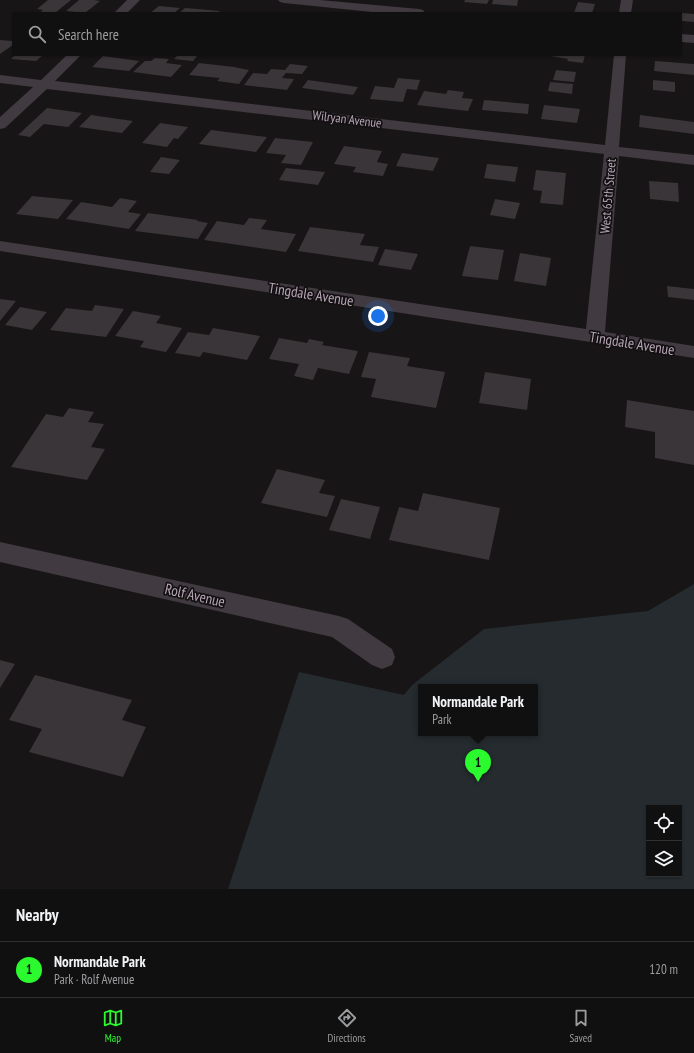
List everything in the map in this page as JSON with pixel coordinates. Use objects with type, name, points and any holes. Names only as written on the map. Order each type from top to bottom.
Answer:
[{"type":"street","points":[[121,12],[134,0]]},
{"type":"street","points":[[284,0],[409,12]]},
{"type":"street","points":[[625,12],[627,0]]},
{"type":"street","points":[[682,38],[694,40]]},
{"type":"street","points":[[0,125],[74,56]]},
{"type":"street","name":"West 65th Street","points":[[595,337],[620,56]]},
{"type":"street","name":"Wilryan Avenue","points":[[0,78],[694,160]]},
{"type":"street","name":"Tingdale Avenue","points":[[0,246],[694,352]]},
{"type":"street","name":"Rolf Avenue","points":[[0,552],[339,627],[382,657]]},
{"type":"shaded area","points":[[694,584],[694,889],[228,889],[299,672],[404,695],[412,685],[484,629],[648,611]]},
{"type":"building","points":[[48,0],[71,0],[56,12],[40,12],[43,10],[37,9]]},
{"type":"building","points":[[79,0],[100,1],[86,12],[66,11]]},
{"type":"building","points":[[465,0],[489,0],[487,4],[464,2]]},
{"type":"building","points":[[493,0],[518,0],[517,6],[492,4]]},
{"type":"building","points":[[578,2],[595,4],[592,12],[574,12]]},
{"type":"building","points":[[159,6],[180,8],[175,12],[151,12]]},
{"type":"building","points":[[185,8],[220,11],[219,12],[180,12]]},
{"type":"building","points":[[682,13],[694,14],[694,22],[682,21]]},
{"type":"building","points":[[0,40],[12,41],[12,46],[0,54]]},
{"type":"building","points":[[14,56],[42,56],[36,61],[11,59]]},
{"type":"building","points":[[103,56],[139,61],[129,71],[92,67]]},
{"type":"building","points":[[177,56],[197,56],[193,61],[174,59]]},
{"type":"building","points":[[551,56],[585,56],[583,63],[567,61],[568,59]]},
{"type":"building","points":[[155,58],[169,59],[166,63],[182,65],[171,77],[133,72],[145,61],[151,61]]},
{"type":"building","points":[[655,61],[694,64],[694,75],[654,71]]},
{"type":"building","points":[[199,63],[249,70],[239,84],[217,81],[220,78],[189,75]]},
{"type":"building","points":[[290,64],[308,66],[302,74],[286,73],[282,78],[294,79],[287,90],[244,85],[253,73],[267,74],[271,69],[285,70]]},
{"type":"building","points":[[556,70],[576,72],[574,82],[553,80]]},
{"type":"building","points":[[398,78],[420,80],[417,90],[407,89],[403,102],[370,99],[375,86],[394,88]]},
{"type":"building","points":[[308,80],[358,87],[353,95],[302,88]]},
{"type":"building","points":[[653,80],[675,82],[675,92],[653,90]]},
{"type":"building","points":[[550,82],[573,84],[572,94],[548,91]]},
{"type":"building","points":[[448,90],[464,92],[462,98],[473,99],[468,111],[417,105],[424,91],[446,94]]},
{"type":"building","points":[[484,100],[529,104],[528,114],[482,110]]},
{"type":"building","points":[[544,105],[580,109],[577,123],[541,119]]},
{"type":"building","points":[[47,108],[82,113],[68,127],[44,124],[30,137],[18,135]]},
{"type":"building","points":[[91,115],[133,121],[122,133],[79,127]]},
{"type":"building","points":[[640,115],[694,122],[694,134],[639,127]]},
{"type":"building","points":[[160,123],[188,127],[178,139],[174,138],[167,147],[142,143]]},
{"type":"building","points":[[211,130],[267,137],[256,152],[199,144]]},
{"type":"building","points":[[275,138],[313,142],[301,165],[281,163],[286,155],[266,153]]},
{"type":"building","points":[[344,146],[382,151],[377,162],[388,164],[383,176],[353,172],[356,167],[334,164]]},
{"type":"building","points":[[402,153],[439,158],[433,171],[396,166]]},
{"type":"building","points":[[161,157],[180,160],[169,174],[150,172]]},
{"type":"building","points":[[487,164],[518,167],[515,182],[484,178]]},
{"type":"building","points":[[286,168],[325,172],[318,185],[279,180]]},
{"type":"building","points":[[536,170],[566,173],[563,205],[540,203],[542,191],[533,190]]},
{"type":"building","points":[[649,181],[678,183],[679,202],[650,199]]},
{"type":"building","points":[[32,196],[73,200],[58,219],[16,214]]},
{"type":"building","points":[[120,198],[137,201],[128,212],[141,214],[129,229],[66,219],[81,202],[112,207]]},
{"type":"building","points":[[495,199],[520,203],[515,219],[490,215]]},
{"type":"building","points":[[148,213],[198,220],[197,221],[208,223],[198,239],[135,231]]},
{"type":"building","points":[[249,218],[267,220],[261,229],[296,234],[286,252],[204,240],[217,221],[244,225]]},
{"type":"building","points":[[310,227],[365,234],[360,245],[379,247],[373,262],[298,251]]},
{"type":"building","points":[[470,246],[504,250],[498,280],[462,276]]},
{"type":"building","points":[[385,249],[418,254],[411,270],[378,265]]},
{"type":"building","points":[[520,253],[551,258],[546,286],[514,281]]},
{"type":"building","points":[[667,286],[694,289],[694,300],[668,297]]},
{"type":"building","points":[[0,299],[16,301],[0,321]]},
{"type":"building","points":[[95,305],[124,309],[106,337],[50,330],[66,308],[92,311]]},
{"type":"building","points":[[20,307],[47,312],[32,330],[5,325]]},
{"type":"building","points":[[133,311],[161,316],[156,323],[182,328],[166,352],[140,347],[144,341],[115,336]]},
{"type":"building","points":[[213,328],[260,336],[247,360],[203,352],[200,357],[175,353],[188,332],[209,335]]},
{"type":"building","points":[[279,338],[307,343],[309,339],[324,342],[322,345],[358,351],[349,374],[318,368],[313,380],[294,376],[299,364],[269,359]]},
{"type":"building","points":[[369,352],[410,358],[407,366],[445,372],[436,408],[371,397],[376,379],[361,377]]},
{"type":"building","points":[[485,372],[531,379],[527,410],[479,403]]},
{"type":"building","points":[[627,400],[694,411],[694,465],[655,458],[655,432],[625,427]]},
{"type":"building","points":[[69,408],[94,412],[88,422],[104,424],[91,447],[105,449],[87,480],[11,467],[46,414],[63,417]]},
{"type":"building","points":[[277,469],[325,480],[319,493],[335,496],[327,517],[261,503]]},
{"type":"building","points":[[423,493],[500,508],[489,560],[389,540],[399,507],[418,511]]},
{"type":"building","points":[[341,499],[380,507],[370,539],[329,530]]},
{"type":"building","points":[[0,660],[15,664],[0,688]]},
{"type":"building","points":[[35,675],[132,700],[122,720],[146,727],[123,777],[29,752],[42,729],[9,720]]},
{"type":"place","name":"Normandale Park","points":[[478,782]]}]
